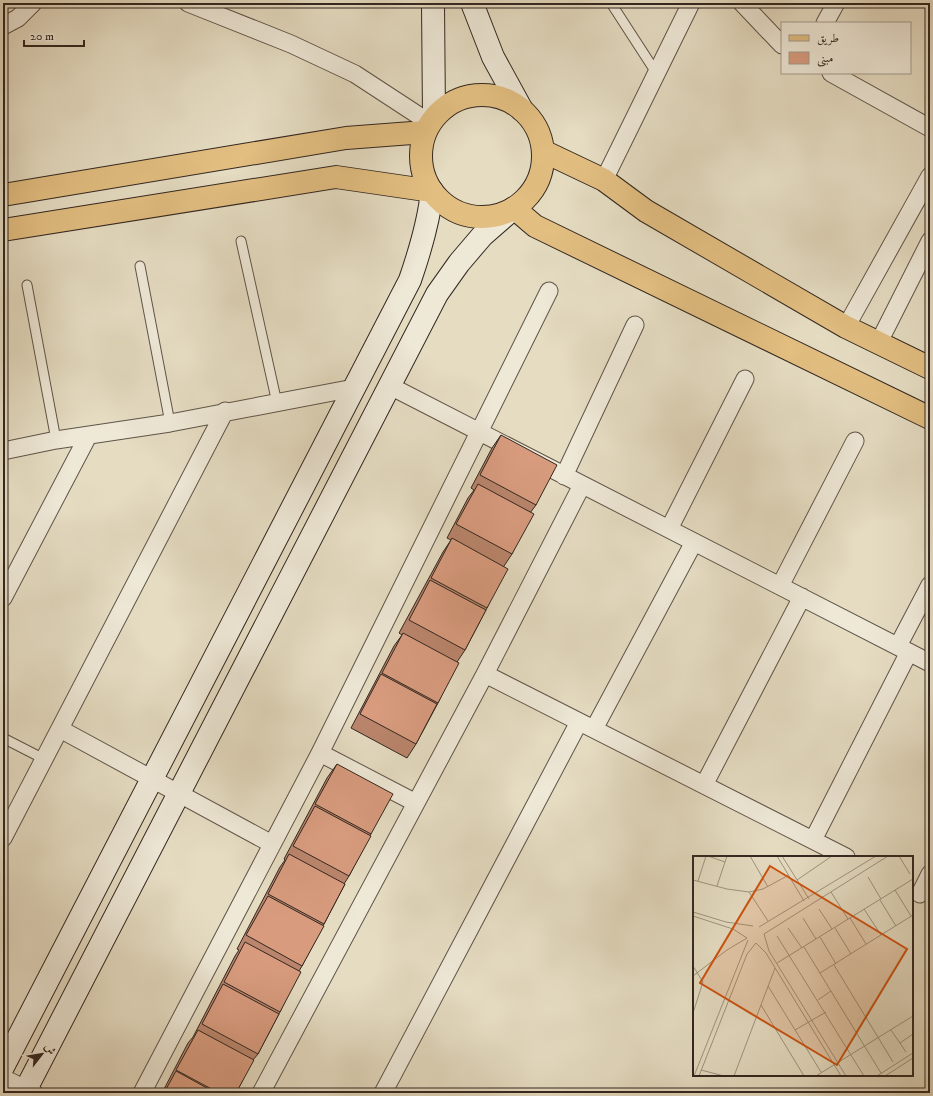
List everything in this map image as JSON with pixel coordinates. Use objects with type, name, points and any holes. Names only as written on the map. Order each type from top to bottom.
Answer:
[{"type":"main road","points":[[476,94],[496,96],[514,104],[522,110],[536,128],[543,151],[542,168],[536,183],[527,197],[514,208],[488,217],[470,216],[445,204],[432,191],[425,178],[421,163],[421,147],[430,124],[449,104],[458,99],[476,94]]},
{"type":"main road","points":[[3,195],[430,124]]},
{"type":"main road","points":[[543,151],[604,180],[646,211],[846,327],[930,368]]},
{"type":"main road","points":[[3,230],[336,177],[432,191]]},
{"type":"main road","points":[[514,208],[535,226],[930,418]]},
{"type":"street","points":[[3,26],[18,18],[33,3]]},
{"type":"street","points":[[188,3],[291,44],[355,74],[430,124]]},
{"type":"street","points":[[430,124],[433,3]]},
{"type":"street","points":[[472,3],[493,57],[522,110]]},
{"type":"street","points":[[604,180],[691,3]]},
{"type":"street","points":[[742,3],[781,44]]},
{"type":"street","points":[[826,22],[836,3]]},
{"type":"street","points":[[833,74],[930,128]]},
{"type":"street","points":[[846,327],[930,176]]},
{"type":"street","points":[[3,1067],[410,280],[430,213],[432,191]]},
{"type":"street","points":[[3,1078],[28,1092],[179,793],[441,288],[459,263],[482,236],[514,208]]},
{"type":"street","points":[[879,342],[930,241]]},
{"type":"street","points":[[142,1093],[320,753],[480,433],[549,291]]},
{"type":"street","points":[[564,476],[635,325]]},
{"type":"street","points":[[669,529],[745,379]]},
{"type":"street","points":[[390,386],[930,663]]},
{"type":"street","points":[[3,451],[56,440],[170,423],[225,411],[354,388]]},
{"type":"street","points":[[3,838],[225,411]]},
{"type":"street","points":[[3,598],[88,436]]},
{"type":"street","points":[[780,586],[855,441]]},
{"type":"street","points":[[261,1093],[485,674],[582,485]]},
{"type":"street","points":[[382,1093],[587,725],[694,542]]},
{"type":"street","points":[[813,840],[904,649],[930,585]]},
{"type":"street","points":[[704,785],[802,597]]},
{"type":"street","points":[[485,674],[844,856]]},
{"type":"street","points":[[60,729],[272,844]]},
{"type":"street","points":[[320,753],[416,802]]},
{"type":"street","points":[[921,895],[930,874]]},
{"type":"lane","points":[[612,3],[657,74]]},
{"type":"lane","points":[[241,241],[277,402]]},
{"type":"lane","points":[[140,266],[170,423]]},
{"type":"lane","points":[[27,285],[56,440]]},
{"type":"lane","points":[[3,738],[44,759]]},
{"type":"building","points":[[501,435],[557,465],[536,505],[480,475]]},
{"type":"building","points":[[478,484],[534,514],[512,554],[456,524]]},
{"type":"building","points":[[452,538],[508,569],[487,608],[431,578]]},
{"type":"building","points":[[430,580],[486,610],[465,650],[409,620]]},
{"type":"building","points":[[403,633],[459,663],[438,703],[382,673]]},
{"type":"building","points":[[381,674],[437,704],[416,744],[360,714]]},
{"type":"building","points":[[337,764],[393,794],[371,834],[315,804]]},
{"type":"building","points":[[315,806],[371,836],[349,876],[293,846]]},
{"type":"building","points":[[289,854],[345,884],[324,924],[268,894]]},
{"type":"building","points":[[268,896],[324,926],[302,966],[246,935]]},
{"type":"building","points":[[245,942],[301,972],[280,1012],[224,982]]},
{"type":"building","points":[[223,984],[279,1014],[258,1054],[202,1024]]},
{"type":"building","points":[[198,1030],[254,1060],[236,1093],[219,1093],[176,1070]]},
{"type":"building","points":[[176,1071],[216,1093],[164,1093]]}]
